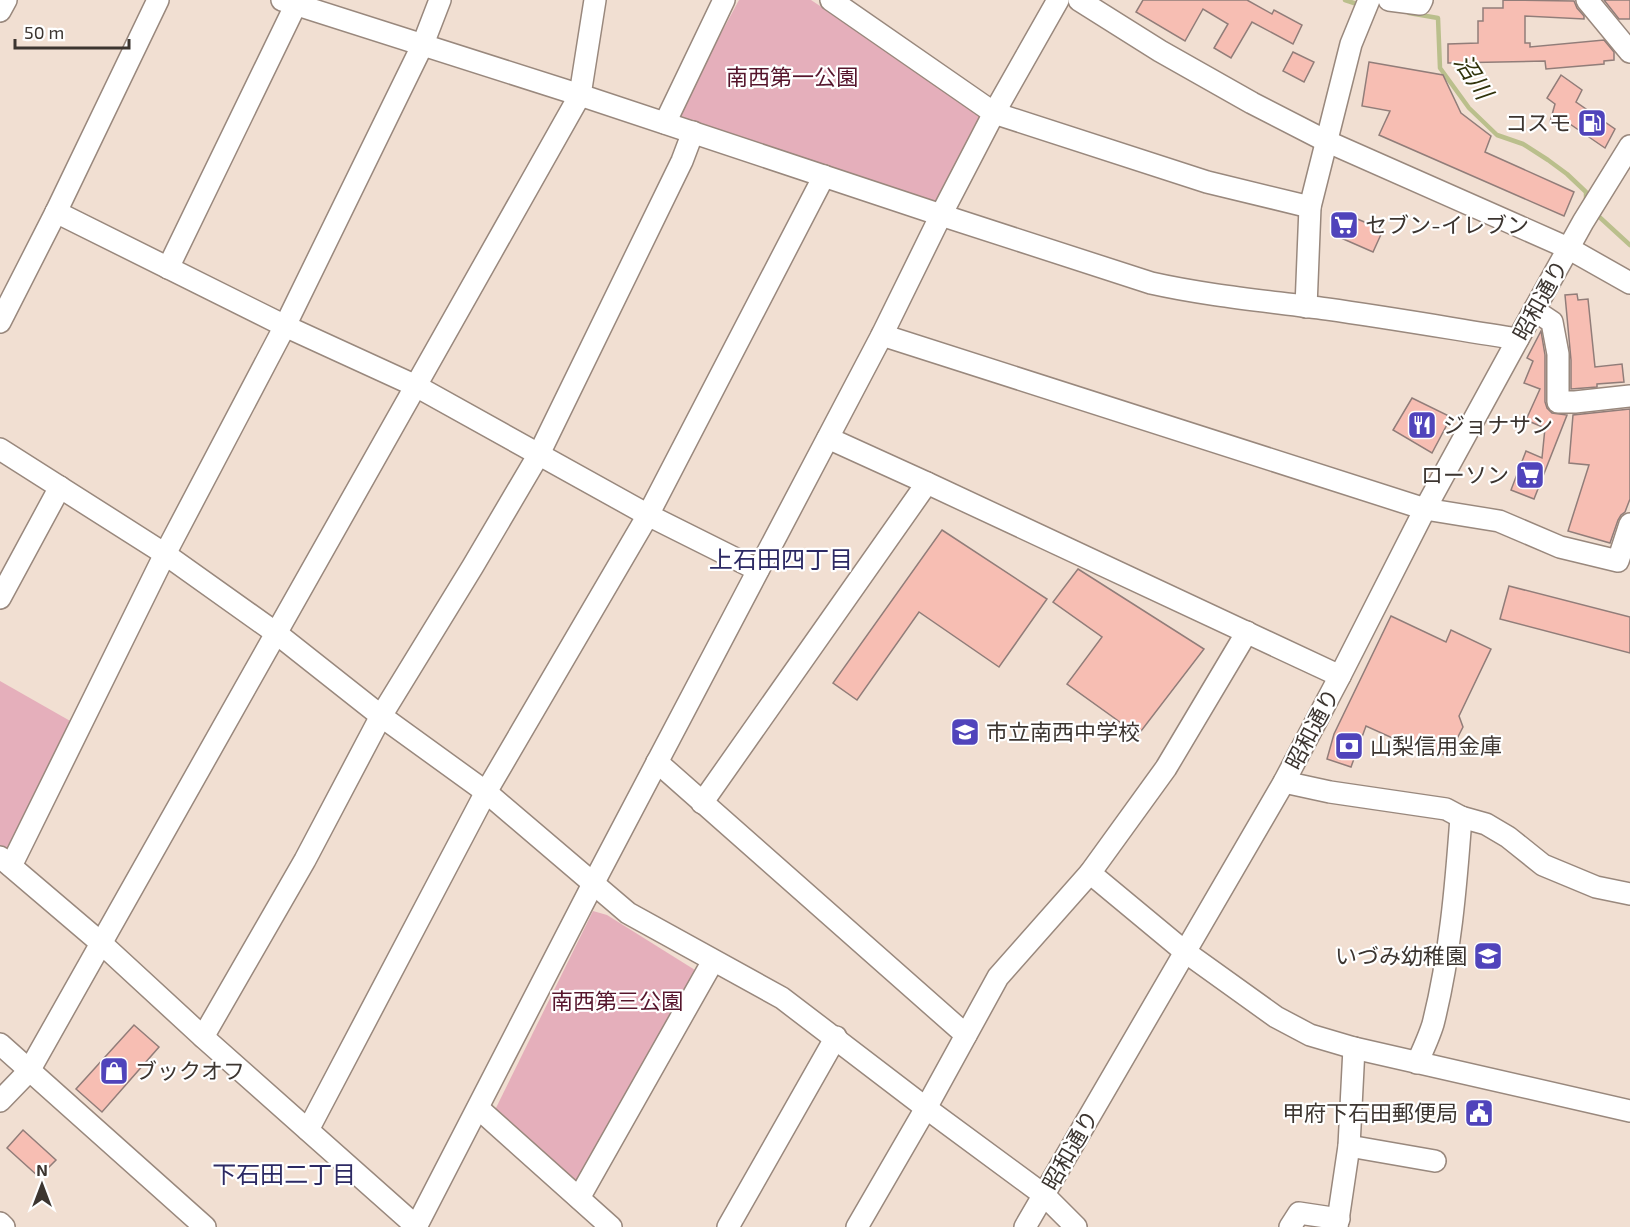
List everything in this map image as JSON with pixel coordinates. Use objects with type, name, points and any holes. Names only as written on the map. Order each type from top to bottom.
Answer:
[{"type":"street","points":[[0,11],[6,0]]},
{"type":"street","points":[[0,322],[56,212],[158,0]]},
{"type":"street","points":[[440,0],[423,44],[285,326],[5,862],[101,944],[417,1227],[593,884],[882,335],[940,215],[1058,0]]},
{"type":"street","points":[[0,1101],[29,1071],[580,95],[595,0]]},
{"type":"street","points":[[664,123],[724,0]]},
{"type":"street","points":[[831,0],[994,113],[1207,182],[1310,207]]},
{"type":"street","points":[[1306,307],[1310,207],[1351,44],[1369,0]]},
{"type":"street","points":[[1389,0],[1420,4],[1422,0]]},
{"type":"street","points":[[1587,0],[1630,52]]},
{"type":"street","points":[[168,268],[292,2],[1151,283],[1232,298],[1518,339]]},
{"type":"street","points":[[1087,2],[1170,57],[1252,103],[1326,141],[1568,248],[1630,283]]},
{"type":"street","points":[[203,1037],[305,860],[381,716],[539,454],[682,161],[693,132]]},
{"type":"street","name":"昭和通り","points":[[1025,1227],[1284,782],[1425,509],[1568,248],[1630,146]]},
{"type":"street","points":[[308,1131],[486,792],[648,515],[824,176]]},
{"type":"street","points":[[56,212],[285,326],[416,386],[648,515],[758,570]]},
{"type":"street","points":[[1534,310],[1552,322],[1558,354],[1558,402],[1630,396]]},
{"type":"street","points":[[882,335],[1425,509],[1499,521],[1560,547],[1618,561],[1630,524]]},
{"type":"street","points":[[828,438],[1340,676]]},
{"type":"street","points":[[0,449],[165,554],[276,633],[381,716],[486,792],[628,913],[782,998],[1044,1195],[1076,1227]]},
{"type":"street","points":[[702,803],[927,483]]},
{"type":"street","points":[[0,598],[60,487]]},
{"type":"street","points":[[857,1227],[998,977],[1090,873],[1166,768],[1247,632]]},
{"type":"street","points":[[657,762],[966,1035]]},
{"type":"street","points":[[1284,782],[1330,792],[1446,809],[1493,828],[1543,865],[1596,887],[1630,894]]},
{"type":"street","points":[[1417,1063],[1432,1026],[1440,989],[1455,900],[1461,817]]},
{"type":"street","points":[[1090,873],[1184,951],[1276,1017],[1310,1035],[1417,1063],[1630,1111]]},
{"type":"street","points":[[579,1198],[713,961]]},
{"type":"street","points":[[728,1227],[836,1038]]},
{"type":"street","points":[[0,1044],[205,1227]]},
{"type":"street","points":[[1290,1227],[1299,1213],[1338,1223],[1349,1146],[1354,1048]]},
{"type":"street","points":[[478,1108],[611,1227]]},
{"type":"street","points":[[1349,1146],[1435,1161]]},
{"type":"street","points":[[0,1223],[4,1227]]},
{"type":"green space","name":"南西第一公園","points":[[739,0],[811,0],[983,114],[933,208],[684,120],[677,115]]},
{"type":"green space","points":[[0,681],[72,722],[7,853],[0,846]]},
{"type":"green space","name":"南西第三公園","points":[[593,911],[607,915],[703,975],[578,1192],[492,1116]]},
{"type":"building","points":[[1143,0],[1247,0],[1272,14],[1274,10],[1302,25],[1293,44],[1252,22],[1231,58],[1214,48],[1228,24],[1203,9],[1185,41],[1136,12]]},
{"type":"building","points":[[1503,0],[1574,1],[1584,19],[1525,16],[1525,43],[1530,43],[1530,47],[1604,40],[1614,52],[1614,60],[1604,61],[1604,64],[1546,69],[1545,61],[1448,63],[1448,44],[1478,43],[1478,21],[1483,21],[1483,8],[1503,8]]},
{"type":"building","points":[[1604,0],[1630,0],[1630,19],[1619,19]]},
{"type":"building","points":[[1293,52],[1314,62],[1304,82],[1283,71]]},
{"type":"building","points":[[1369,62],[1443,75],[1461,113],[1491,136],[1485,152],[1574,192],[1564,216],[1379,135],[1390,111],[1362,106]]},
{"type":"building","points":[[1561,75],[1582,90],[1576,102],[1615,129],[1605,148],[1564,120],[1559,128],[1550,122],[1555,104],[1547,98]]},
{"type":"building","points":[[1341,212],[1383,230],[1373,252],[1332,234]]},
{"type":"building","points":[[1577,294],[1578,300],[1588,299],[1595,367],[1622,364],[1624,382],[1571,389],[1571,360],[1565,295]]},
{"type":"building","points":[[1541,331],[1545,355],[1545,402],[1552,413],[1567,415],[1534,499],[1511,490],[1526,451],[1542,458],[1545,428],[1526,420],[1540,389],[1524,383],[1533,361],[1527,358]]},
{"type":"building","points":[[1412,398],[1451,417],[1432,453],[1393,430]]},
{"type":"building","points":[[1630,409],[1630,499],[1625,512],[1618,520],[1610,543],[1568,531],[1589,465],[1569,463],[1573,415]]},
{"type":"building","points":[[942,530],[1047,599],[999,667],[919,612],[857,700],[833,683]]},
{"type":"building","points":[[1078,569],[1204,649],[1138,735],[1067,684],[1102,637],[1053,602]]},
{"type":"building","points":[[1509,586],[1630,617],[1630,653],[1500,619]]},
{"type":"building","points":[[1391,616],[1446,642],[1451,630],[1491,649],[1459,716],[1463,727],[1448,756],[1438,752],[1437,755],[1366,726],[1351,767],[1327,759],[1334,734]]},
{"type":"building","points":[[134,1025],[159,1047],[102,1112],[76,1089]]},
{"type":"building","points":[[23,1130],[56,1160],[39,1177],[7,1148]]},
{"type":"waterway","name":"沼川","points":[[1345,0],[1360,5]]},
{"type":"waterway","name":"沼川","points":[[1409,13],[1438,18],[1440,68],[1469,108],[1497,135],[1523,144],[1567,174],[1586,192],[1586,203]]},
{"type":"waterway","name":"沼川","points":[[1595,213],[1630,245]]},
{"type":"place","name":"コスモ","points":[[1592,123]]},
{"type":"place","name":"セブン-イレブン","points":[[1344,225]]},
{"type":"place","name":"ジョナサン","points":[[1422,425]]},
{"type":"place","name":"ローソン","points":[[1530,475]]},
{"type":"place","name":"市立南西中学校","points":[[965,732]]},
{"type":"place","name":"山梨信用金庫","points":[[1349,746]]},
{"type":"place","name":"いづみ幼稚園","points":[[1488,956]]},
{"type":"place","name":"ブックオフ","points":[[114,1071]]},
{"type":"place","name":"甲府下石田郵便局","points":[[1479,1113]]},
{"type":"district","name":"上石田四丁目","points":[[781,560]]},
{"type":"district","name":"下石田二丁目","points":[[284,1175]]}]
